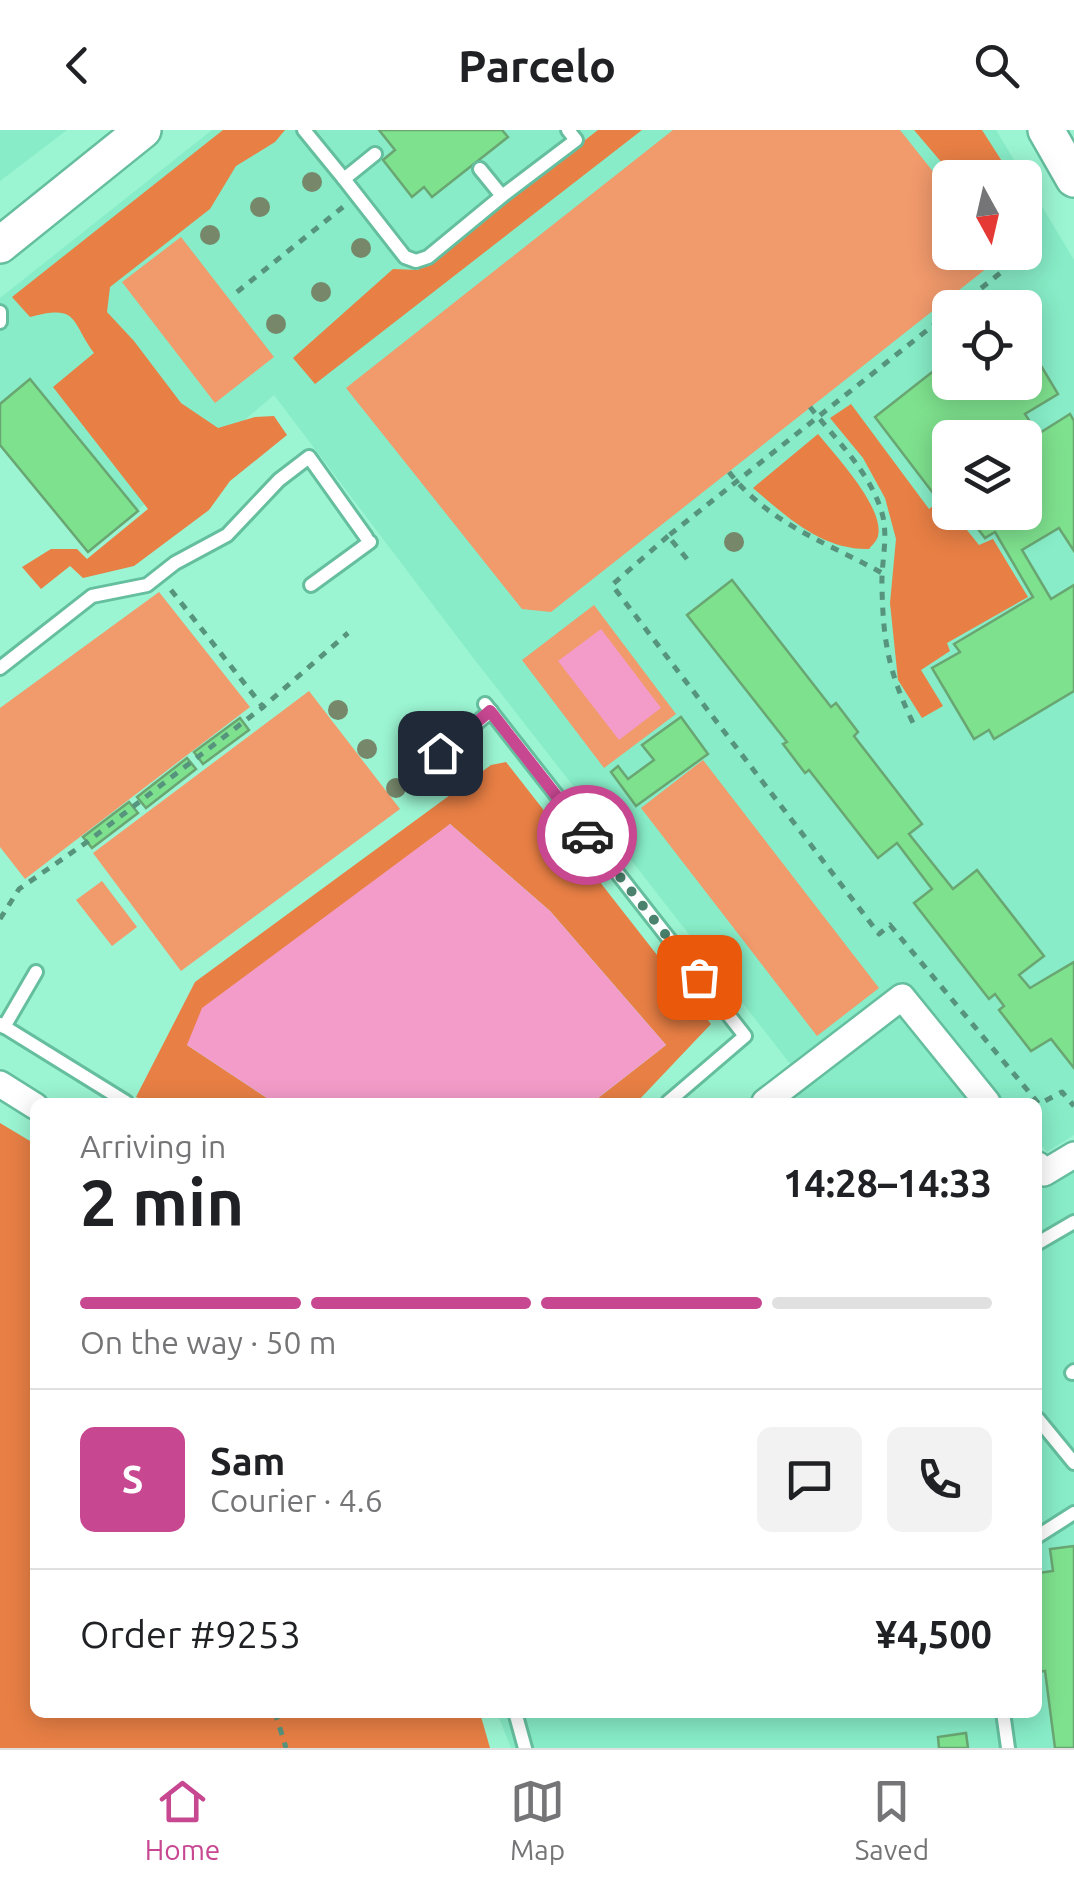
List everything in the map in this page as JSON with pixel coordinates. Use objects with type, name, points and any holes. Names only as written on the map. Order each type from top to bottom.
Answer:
[{"type":"street","points":[[0,245],[144,130]]},
{"type":"street","points":[[1046,130],[1074,179]]},
{"type":"street","points":[[770,1098],[902,997],[984,1098]]},
{"type":"street","points":[[0,1084],[30,1103]]},
{"type":"street","points":[[1042,1170],[1044,1173],[1074,1154]]},
{"type":"lane","points":[[304,130],[405,257],[416,261],[428,257],[576,134]]},
{"type":"lane","points":[[344,179],[374,154]]},
{"type":"lane","points":[[480,169],[502,196]]},
{"type":"lane","points":[[0,312],[0,322]]},
{"type":"lane","points":[[0,668],[92,596],[147,585],[228,535],[279,480],[309,457],[368,539],[311,586]]},
{"type":"lane","points":[[440,753],[488,708],[745,1036],[673,1098]]},
{"type":"lane","points":[[36,972],[2,1026],[119,1098]]},
{"type":"lane","points":[[1042,1242],[1074,1222]]},
{"type":"lane","points":[[1042,1424],[1074,1463]]},
{"type":"lane","points":[[1042,1533],[1074,1513]]},
{"type":"lane","points":[[517,1718],[526,1748]]},
{"type":"lane","points":[[1005,1718],[1008,1748]]},
{"type":"path","points":[[238,292],[357,196]]},
{"type":"path","points":[[979,290],[1004,270]]},
{"type":"path","points":[[932,326],[668,536],[612,586],[878,934],[890,924],[1034,1098]]},
{"type":"path","points":[[810,408],[875,493],[886,540],[882,573],[888,666],[913,723]]},
{"type":"path","points":[[729,472],[750,498],[814,540],[882,573]]},
{"type":"path","points":[[668,536],[687,559]]},
{"type":"path","points":[[160,575],[262,708]]},
{"type":"path","points":[[2,916],[19,889],[262,708],[348,634]]},
{"type":"path","points":[[1042,1102],[1062,1092],[1074,1106]]},
{"type":"path","points":[[276,1718],[286,1748]]},
{"type":"shaded area","points":[[0,130],[67,130],[0,181]]},
{"type":"shaded area","points":[[212,130],[996,130],[1014,160],[932,160],[932,270],[1042,270],[1042,206],[1074,260],[1074,1135],[1047,1152],[1042,1146],[1042,1098],[1001,1098],[901,981],[791,1065],[274,395],[88,552],[0,445],[0,298]]},
{"type":"shaded area","points":[[223,130],[285,130],[275,142],[236,166],[210,209],[110,287],[107,312],[181,403],[218,428],[255,417],[274,416],[287,435],[230,481],[209,510],[134,566],[83,578],[70,566],[41,589],[22,567],[51,549],[77,549],[87,559],[148,509],[53,387],[94,353],[76,324],[57,312],[30,317],[12,297]]},
{"type":"shaded area","points":[[598,130],[642,130],[315,384],[293,358],[393,269],[418,270]]},
{"type":"shaded area","points":[[673,130],[900,130],[932,170],[932,270],[985,270],[959,290],[932,290],[932,311],[551,612],[522,609],[346,388]]},
{"type":"shaded area","points":[[914,130],[982,130],[1001,160],[940,160]]},
{"type":"shaded area","points":[[181,237],[274,357],[215,403],[122,282]]},
{"type":"shaded area","points":[[851,404],[929,509],[932,507],[932,530],[967,530],[979,545],[993,539],[1028,597],[947,643],[950,651],[921,670],[943,706],[922,718],[898,680],[890,603],[896,539],[885,498],[863,458],[830,418]]},
{"type":"shaded area","points":[[818,434],[857,482],[874,511],[878,536],[869,549],[821,538],[753,488]]},
{"type":"shaded area","points":[[159,592],[250,707],[25,879],[0,847],[0,708]]},
{"type":"shaded area","points":[[594,605],[676,714],[604,768],[522,660]]},
{"type":"shaded area","points":[[601,629],[661,708],[619,740],[558,661]]},
{"type":"shaded area","points":[[309,691],[400,809],[181,971],[93,853]]},
{"type":"shaded area","points":[[703,760],[879,988],[817,1036],[641,808]]},
{"type":"shaded area","points":[[506,762],[711,1024],[641,1098],[598,1098],[666,1045],[550,911],[450,824],[187,1045],[267,1098],[136,1097],[195,982],[491,765]]},
{"type":"shaded area","points":[[450,824],[550,911],[666,1045],[598,1098],[267,1098],[187,1045],[202,1008]]},
{"type":"shaded area","points":[[102,881],[137,927],[112,946],[76,900]]},
{"type":"shaded area","points":[[897,1009],[968,1098],[780,1098]]},
{"type":"shaded area","points":[[0,1123],[30,1141],[30,1718],[481,1718],[490,1748],[0,1748]]},
{"type":"shaded area","points":[[1074,1170],[1074,1748],[511,1748],[499,1718],[1042,1718],[1042,1189]]},
{"type":"building","points":[[379,130],[502,130],[508,137],[432,197],[424,187],[412,197],[383,160],[395,150]]},
{"type":"building","points":[[1042,367],[1058,394],[1025,414],[1029,420],[932,420],[932,492],[875,417],[932,372],[932,400],[1042,400]]},
{"type":"building","points":[[30,379],[138,511],[88,552],[0,445],[0,404]]},
{"type":"building","points":[[1070,414],[1074,421],[1074,551],[1059,528],[1022,550],[1051,599],[1074,585],[1074,691],[994,739],[989,730],[974,739],[932,668],[960,652],[954,644],[1033,597],[995,532],[985,538],[979,530],[1042,530],[1042,432]]},
{"type":"building","points":[[732,580],[831,707],[836,703],[858,732],[854,736],[922,824],[909,834],[953,889],[977,870],[1044,956],[1019,975],[1030,988],[1074,962],[1074,1068],[1051,1039],[1031,1051],[999,1010],[1004,1006],[995,994],[989,999],[914,903],[932,889],[897,843],[878,858],[809,770],[805,773],[783,744],[787,742],[687,615]]},
{"type":"building","points":[[681,717],[708,754],[636,806],[611,772],[618,766],[628,779],[654,760],[642,745]]},
{"type":"building","points":[[240,718],[249,730],[203,764],[194,752]]},
{"type":"building","points":[[187,758],[196,769],[146,808],[137,797]]},
{"type":"building","points":[[129,802],[138,813],[92,848],[83,837]]},
{"type":"building","points":[[1074,1546],[1074,1748],[1055,1748],[1045,1671],[1042,1671],[1042,1572],[1053,1571],[1050,1549]]},
{"type":"building","points":[[966,1733],[968,1748],[939,1748],[938,1737]]},
{"type":"way so far","points":[[587,835],[699,977]]},
{"type":"route","points":[[440,753],[490,711],[587,835]]}]
